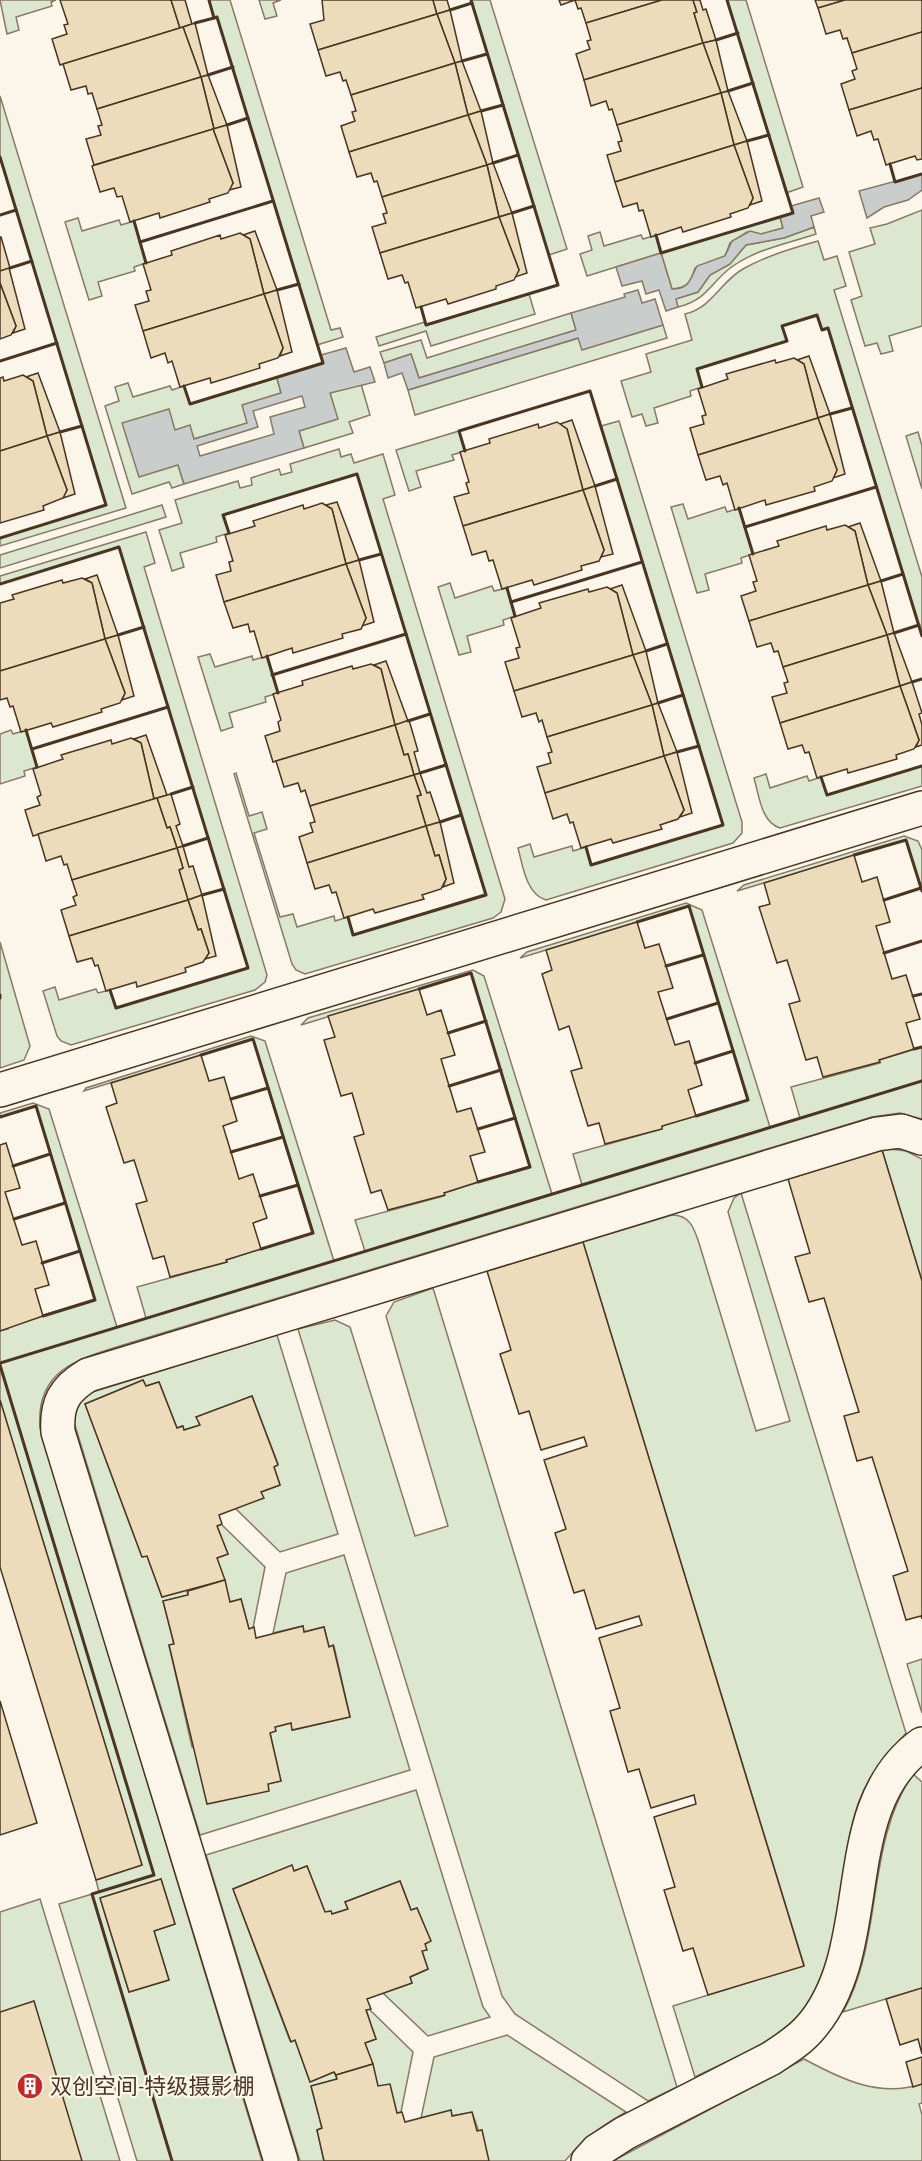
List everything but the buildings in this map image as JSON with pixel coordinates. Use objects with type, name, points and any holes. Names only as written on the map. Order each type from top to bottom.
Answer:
[{"type":"street","points":[[0,1090],[922,808]]},
{"type":"street","points":[[281,2161],[58,1432],[57,1414],[62,1397],[73,1383],[88,1375],[855,1140],[901,1131],[922,1138]]},
{"type":"street","points":[[588,2161],[597,2151],[625,2133],[770,2059],[789,2047],[810,2028],[828,2001],[843,1965],[873,1815],[885,1783],[903,1759],[922,1744]]},
{"type":"green space","points":[[0,0],[56,0],[51,2],[52,6],[16,17],[19,30],[7,34]]},
{"type":"green space","points":[[209,0],[230,0],[331,330],[340,328],[343,337],[317,345],[217,17],[214,18]]},
{"type":"green space","points":[[259,0],[281,0],[273,3],[277,16],[265,19]]},
{"type":"green space","points":[[471,0],[490,0],[567,249],[549,255]]},
{"type":"green space","points":[[727,0],[746,0],[803,187],[786,193]]},
{"type":"green space","points":[[0,96],[126,508],[0,546],[0,538],[106,505],[0,157]]},
{"type":"green space","points":[[922,210],[922,326],[889,336],[893,351],[881,354],[877,343],[865,346],[851,300],[862,296],[849,252],[875,244],[870,228]]},
{"type":"green space","points":[[780,217],[783,228],[761,234],[747,232],[730,243],[725,256],[695,268],[688,283],[672,289],[661,253],[587,276],[580,254],[592,250],[588,236],[600,232],[604,246],[641,235],[643,239],[656,235],[662,253]]},
{"type":"green space","points":[[78,218],[82,231],[119,220],[121,225],[134,221],[146,263],[134,267],[135,271],[98,282],[102,296],[89,300],[65,222]]},
{"type":"green space","points":[[814,227],[816,234],[742,260],[703,295],[678,307],[675,299],[698,292],[710,275],[730,264],[746,245],[784,238]]},
{"type":"green space","points":[[818,241],[824,260],[837,256],[846,286],[834,290],[922,577],[922,636],[828,329],[822,330],[817,316],[782,326],[787,341],[697,369],[702,387],[690,391],[691,396],[654,408],[658,423],[646,426],[642,414],[632,417],[621,381],[651,372],[646,354],[692,340],[685,314],[702,306],[735,274],[770,256]]},
{"type":"green space","points":[[529,294],[535,314],[431,346],[426,331],[379,346],[376,337],[425,322],[427,325]]},
{"type":"green space","points":[[571,313],[576,330],[419,378],[411,354],[384,363],[380,352],[421,340],[427,358]]},
{"type":"green space","points":[[663,325],[667,338],[415,415],[408,390],[579,338],[583,349]]},
{"type":"green space","points":[[277,378],[281,393],[243,405],[248,423],[194,439],[178,465],[184,484],[172,488],[169,482],[132,494],[105,406],[119,401],[115,387],[128,383],[133,397],[170,386],[172,390],[184,386],[190,404]]},
{"type":"green space","points":[[361,384],[370,415],[349,422],[353,433],[304,448],[299,431],[337,419],[330,393]]},
{"type":"green space","points":[[619,421],[742,822],[742,833],[733,843],[546,900],[539,897],[530,886],[518,848],[530,844],[534,857],[572,846],[573,851],[586,847],[592,865],[723,825],[601,426]]},
{"type":"green space","points":[[459,431],[465,451],[452,455],[454,460],[416,471],[421,487],[409,491],[396,450]]},
{"type":"green space","points":[[918,432],[922,446],[922,489],[906,436]]},
{"type":"green space","points":[[339,449],[341,457],[351,454],[354,463],[383,454],[395,495],[383,499],[505,899],[501,912],[493,918],[305,974],[296,970],[292,964],[234,774],[236,773],[249,816],[262,812],[267,829],[254,833],[280,917],[293,914],[297,927],[334,916],[335,921],[348,917],[354,935],[485,894],[357,474],[224,515],[229,533],[216,537],[217,542],[180,553],[184,567],[172,571],[159,530],[182,523],[175,500],[238,481],[240,488],[252,485],[251,478],[279,469],[281,475],[292,472],[290,464]]},
{"type":"green space","points":[[683,504],[688,519],[725,507],[727,512],[739,508],[753,554],[741,558],[742,563],[705,574],[709,590],[697,593],[671,507]]},
{"type":"green space","points":[[162,505],[166,517],[0,568],[0,555]]},
{"type":"green space","points":[[146,532],[155,563],[144,567],[267,975],[265,982],[255,990],[71,1045],[61,1041],[57,1036],[43,991],[55,987],[59,1000],[96,989],[98,993],[110,990],[116,1008],[248,968],[119,547],[0,584],[0,576]]},
{"type":"green space","points":[[450,583],[455,598],[492,586],[494,591],[507,588],[515,616],[503,620],[504,625],[467,636],[471,652],[459,655],[438,587]]},
{"type":"green space","points":[[210,654],[215,667],[252,656],[253,660],[267,656],[278,693],[265,697],[266,702],[229,713],[233,727],[221,731],[198,657]]},
{"type":"green space","points":[[11,730],[13,734],[26,730],[37,767],[24,771],[25,776],[0,784],[0,734]]},
{"type":"green space","points":[[922,766],[922,786],[780,828],[774,825],[765,814],[754,778],[766,774],[770,788],[807,776],[809,781],[821,777],[827,795]]},
{"type":"green space","points":[[904,836],[918,841],[922,850],[922,891],[906,840],[737,891],[744,885]]},
{"type":"green space","points":[[686,903],[702,910],[770,1127],[800,1118],[791,1087],[880,1063],[879,1060],[922,1047],[922,1119],[900,1113],[872,1117],[98,1353],[67,1367],[55,1377],[46,1390],[41,1407],[40,1428],[262,2161],[137,2161],[59,1904],[99,1892],[96,1880],[142,1865],[0,1400],[0,1331],[8,1329],[8,1326],[95,1299],[36,1106],[0,1117],[0,1113],[33,1103],[49,1109],[117,1327],[146,1318],[137,1287],[227,1262],[226,1260],[312,1233],[253,1039],[84,1091],[86,1088],[251,1036],[265,1041],[334,1261],[365,1251],[355,1220],[444,1196],[444,1193],[530,1166],[471,973],[301,1025],[308,1018],[473,970],[484,976],[552,1194],[582,1185],[573,1154],[662,1129],[662,1126],[748,1100],[689,906],[520,958],[527,952]],"holes":[[[161,1879],[175,1924],[154,1931],[169,1980],[129,1992],[100,1898]]]},
{"type":"green space","points":[[0,942],[30,1046],[24,1060],[0,1068]]},
{"type":"green space","points":[[882,1150],[906,1151],[922,1159],[922,1281]]},
{"type":"green space","points":[[741,1193],[906,1733],[872,1775],[858,1804],[851,1829],[831,1944],[812,1996],[797,2017],[774,2036],[695,2077],[673,2006],[804,1965],[583,1242],[672,1215],[687,1220],[699,1243],[756,1431],[790,1421],[728,1212],[734,1198]]},
{"type":"green space","points":[[433,1288],[677,2087],[648,2101],[515,2014],[502,1996],[298,1329],[335,1320],[350,1327],[415,1536],[448,1526],[386,1316],[394,1302]]},
{"type":"green space","points":[[277,1335],[338,1534],[280,1552],[235,1508],[263,1498],[261,1492],[280,1485],[274,1467],[278,1464],[252,1396],[197,1418],[200,1425],[184,1430],[182,1426],[177,1428],[159,1382],[146,1386],[143,1380],[85,1404],[142,1557],[147,1556],[162,1597],[186,1588],[188,1595],[163,1601],[174,1644],[169,1645],[192,1747],[268,1784],[281,1781],[270,1733],[275,1727],[291,1723],[293,1730],[350,1717],[334,1646],[329,1647],[324,1627],[304,1632],[303,1626],[273,1633],[286,1573],[344,1555],[410,1770],[200,1835],[74,1422],[78,1406],[89,1393]]},
{"type":"green space","points":[[221,1524],[265,1567],[253,1628],[249,1629],[241,1599],[230,1602],[217,1558],[228,1554],[217,1526]]},
{"type":"green space","points":[[922,1659],[922,1713],[907,1664]]},
{"type":"green space","points":[[913,1774],[922,1782],[922,1988],[843,2012],[856,1984],[864,1954],[888,1830],[898,1801]]},
{"type":"green space","points":[[416,1790],[483,2007],[490,2017],[428,2036],[383,1993],[412,1983],[410,1977],[428,1969],[422,1951],[425,1944],[430,1941],[417,1908],[411,1910],[400,1881],[345,1902],[348,1909],[332,1914],[331,1911],[325,1912],[307,1866],[294,1871],[291,1866],[233,1889],[290,2041],[295,2040],[310,2082],[334,2072],[337,2079],[311,2086],[322,2128],[317,2130],[324,2161],[300,2161],[206,1855]]},
{"type":"green space","points":[[40,1899],[120,2161],[0,2161],[0,1912]]},
{"type":"green space","points":[[369,2009],[413,2052],[401,2112],[397,2113],[378,2086],[365,2043],[376,2039],[366,2010]]},
{"type":"green space","points":[[507,2035],[626,2112],[593,2134],[565,2161],[489,2161],[472,2112],[452,2116],[451,2111],[421,2118],[434,2057]]},
{"type":"green space","points":[[804,2059],[846,2079],[876,2088],[906,2088],[922,2084],[922,2103],[919,2104],[922,2115],[922,2161],[613,2161]]},
{"type":"shaded area","points":[[922,174],[922,190],[908,200],[884,207],[867,218],[859,191]]},
{"type":"shaded area","points":[[819,198],[824,212],[811,216],[814,227],[784,238],[746,245],[730,264],[710,275],[698,292],[676,299],[678,307],[666,311],[659,290],[646,294],[642,281],[622,286],[616,267],[661,253],[672,289],[683,287],[689,282],[697,266],[725,256],[732,241],[750,231],[761,234],[783,228],[780,217],[792,213],[791,206]]},
{"type":"shaded area","points":[[638,290],[642,303],[655,299],[663,325],[582,350],[578,338],[408,390],[402,373],[388,378],[384,363],[411,354],[419,378],[576,330],[571,313],[625,297],[624,294]]},
{"type":"shaded area","points":[[346,348],[354,372],[370,367],[375,382],[330,393],[338,419],[299,431],[304,448],[184,484],[178,465],[139,477],[122,423],[169,409],[175,430],[190,425],[194,439],[247,423],[242,405],[281,393],[277,378],[323,364],[321,355]],"holes":[[[302,396],[305,407],[270,417],[274,434],[200,456],[197,446],[258,427],[253,411]]]},
{"type":"wall","points":[[184,386],[190,404],[323,363],[217,17],[214,18],[209,0]]},
{"type":"wall","points":[[421,307],[426,325],[558,285],[471,0]]},
{"type":"wall","points":[[656,235],[661,253],[793,213],[727,0]]},
{"type":"wall","points":[[450,10],[472,3]]},
{"type":"wall","points":[[195,23],[214,18]]},
{"type":"wall","points":[[716,40],[738,33]]},
{"type":"wall","points":[[462,61],[487,54]]},
{"type":"wall","points":[[208,75],[233,67]]},
{"type":"wall","points":[[728,91],[753,83]]},
{"type":"wall","points":[[481,111],[503,105]]},
{"type":"wall","points":[[227,125],[248,118]]},
{"type":"wall","points":[[747,141],[769,135]]},
{"type":"wall","points":[[493,163],[518,155]]},
{"type":"wall","points":[[0,157],[106,505],[0,538]]},
{"type":"wall","points":[[890,164],[895,182],[922,174]]},
{"type":"wall","points":[[140,242],[273,201]]},
{"type":"wall","points":[[512,213],[534,206]]},
{"type":"wall","points":[[0,215],[16,210]]},
{"type":"wall","points":[[134,221],[146,263]]},
{"type":"wall","points":[[10,268],[32,261]]},
{"type":"wall","points":[[277,290],[299,284]]},
{"type":"wall","points":[[702,387],[697,369],[787,341],[782,326],[817,315],[822,330],[828,328],[922,636]]},
{"type":"wall","points":[[0,361],[57,343]]},
{"type":"wall","points":[[465,451],[459,431],[590,391],[723,825],[591,865],[586,847]]},
{"type":"wall","points":[[830,414],[852,408]]},
{"type":"wall","points":[[60,432],[82,426]]},
{"type":"wall","points":[[229,533],[223,515],[357,474],[486,895],[353,935],[348,917]]},
{"type":"wall","points":[[595,486],[617,479]]},
{"type":"wall","points":[[745,527],[876,487]]},
{"type":"wall","points":[[739,508],[753,554]]},
{"type":"wall","points":[[0,584],[119,547],[248,968],[116,1008],[110,990]]},
{"type":"wall","points":[[359,560],[381,554]]},
{"type":"wall","points":[[511,602],[642,562]]},
{"type":"wall","points":[[881,581],[903,574]]},
{"type":"wall","points":[[507,588],[515,616]]},
{"type":"wall","points":[[894,633],[919,625]]},
{"type":"wall","points":[[118,635],[144,627]]},
{"type":"wall","points":[[272,675],[406,634]]},
{"type":"wall","points":[[646,651],[667,644]]},
{"type":"wall","points":[[267,656],[278,693]]},
{"type":"wall","points":[[912,682],[922,679]]},
{"type":"wall","points":[[658,703],[683,695]]},
{"type":"wall","points":[[32,749],[168,707]]},
{"type":"wall","points":[[408,721],[430,714]]},
{"type":"wall","points":[[26,730],[37,767]]},
{"type":"wall","points":[[677,752],[699,746]]},
{"type":"wall","points":[[420,773],[446,765]]},
{"type":"wall","points":[[821,777],[827,795],[922,766]]},
{"type":"wall","points":[[171,794],[193,787]]},
{"type":"wall","points":[[440,822],[461,815]]},
{"type":"wall","points":[[183,846],[208,838]]},
{"type":"wall","points":[[854,855],[906,840],[922,891]]},
{"type":"wall","points":[[884,900],[921,888]]},
{"type":"wall","points":[[202,895],[224,889]]},
{"type":"wall","points":[[637,922],[689,906],[748,1100],[696,1116]]},
{"type":"wall","points":[[884,953],[922,941]]},
{"type":"wall","points":[[666,966],[703,955]]},
{"type":"wall","points":[[419,989],[471,973],[530,1167],[478,1182]]},
{"type":"wall","points":[[913,996],[922,994]]},
{"type":"wall","points":[[667,1019],[718,1003]]},
{"type":"wall","points":[[448,1033],[486,1021]]},
{"type":"wall","points":[[201,1055],[253,1039],[313,1233],[261,1249]]},
{"type":"wall","points":[[914,1049],[922,1047]]},
{"type":"wall","points":[[695,1063],[733,1051]]},
{"type":"wall","points":[[449,1086],[501,1070]]},
{"type":"wall","points":[[0,1363],[922,1081]]},
{"type":"wall","points":[[231,1099],[268,1088]]},
{"type":"wall","points":[[0,1117],[36,1106],[95,1300],[43,1316]]},
{"type":"wall","points":[[478,1129],[515,1118]]},
{"type":"wall","points":[[231,1152],[283,1137]]},
{"type":"wall","points":[[13,1166],[50,1154]]},
{"type":"wall","points":[[260,1196],[298,1185]]},
{"type":"wall","points":[[14,1219],[65,1203]]},
{"type":"wall","points":[[42,1263],[80,1251]]},
{"type":"wall","points":[[0,1365],[154,1875],[92,1894],[172,2161]]},
{"type":"place","name":"双创空间-特级摄影棚","points":[[30,2086]]}]
